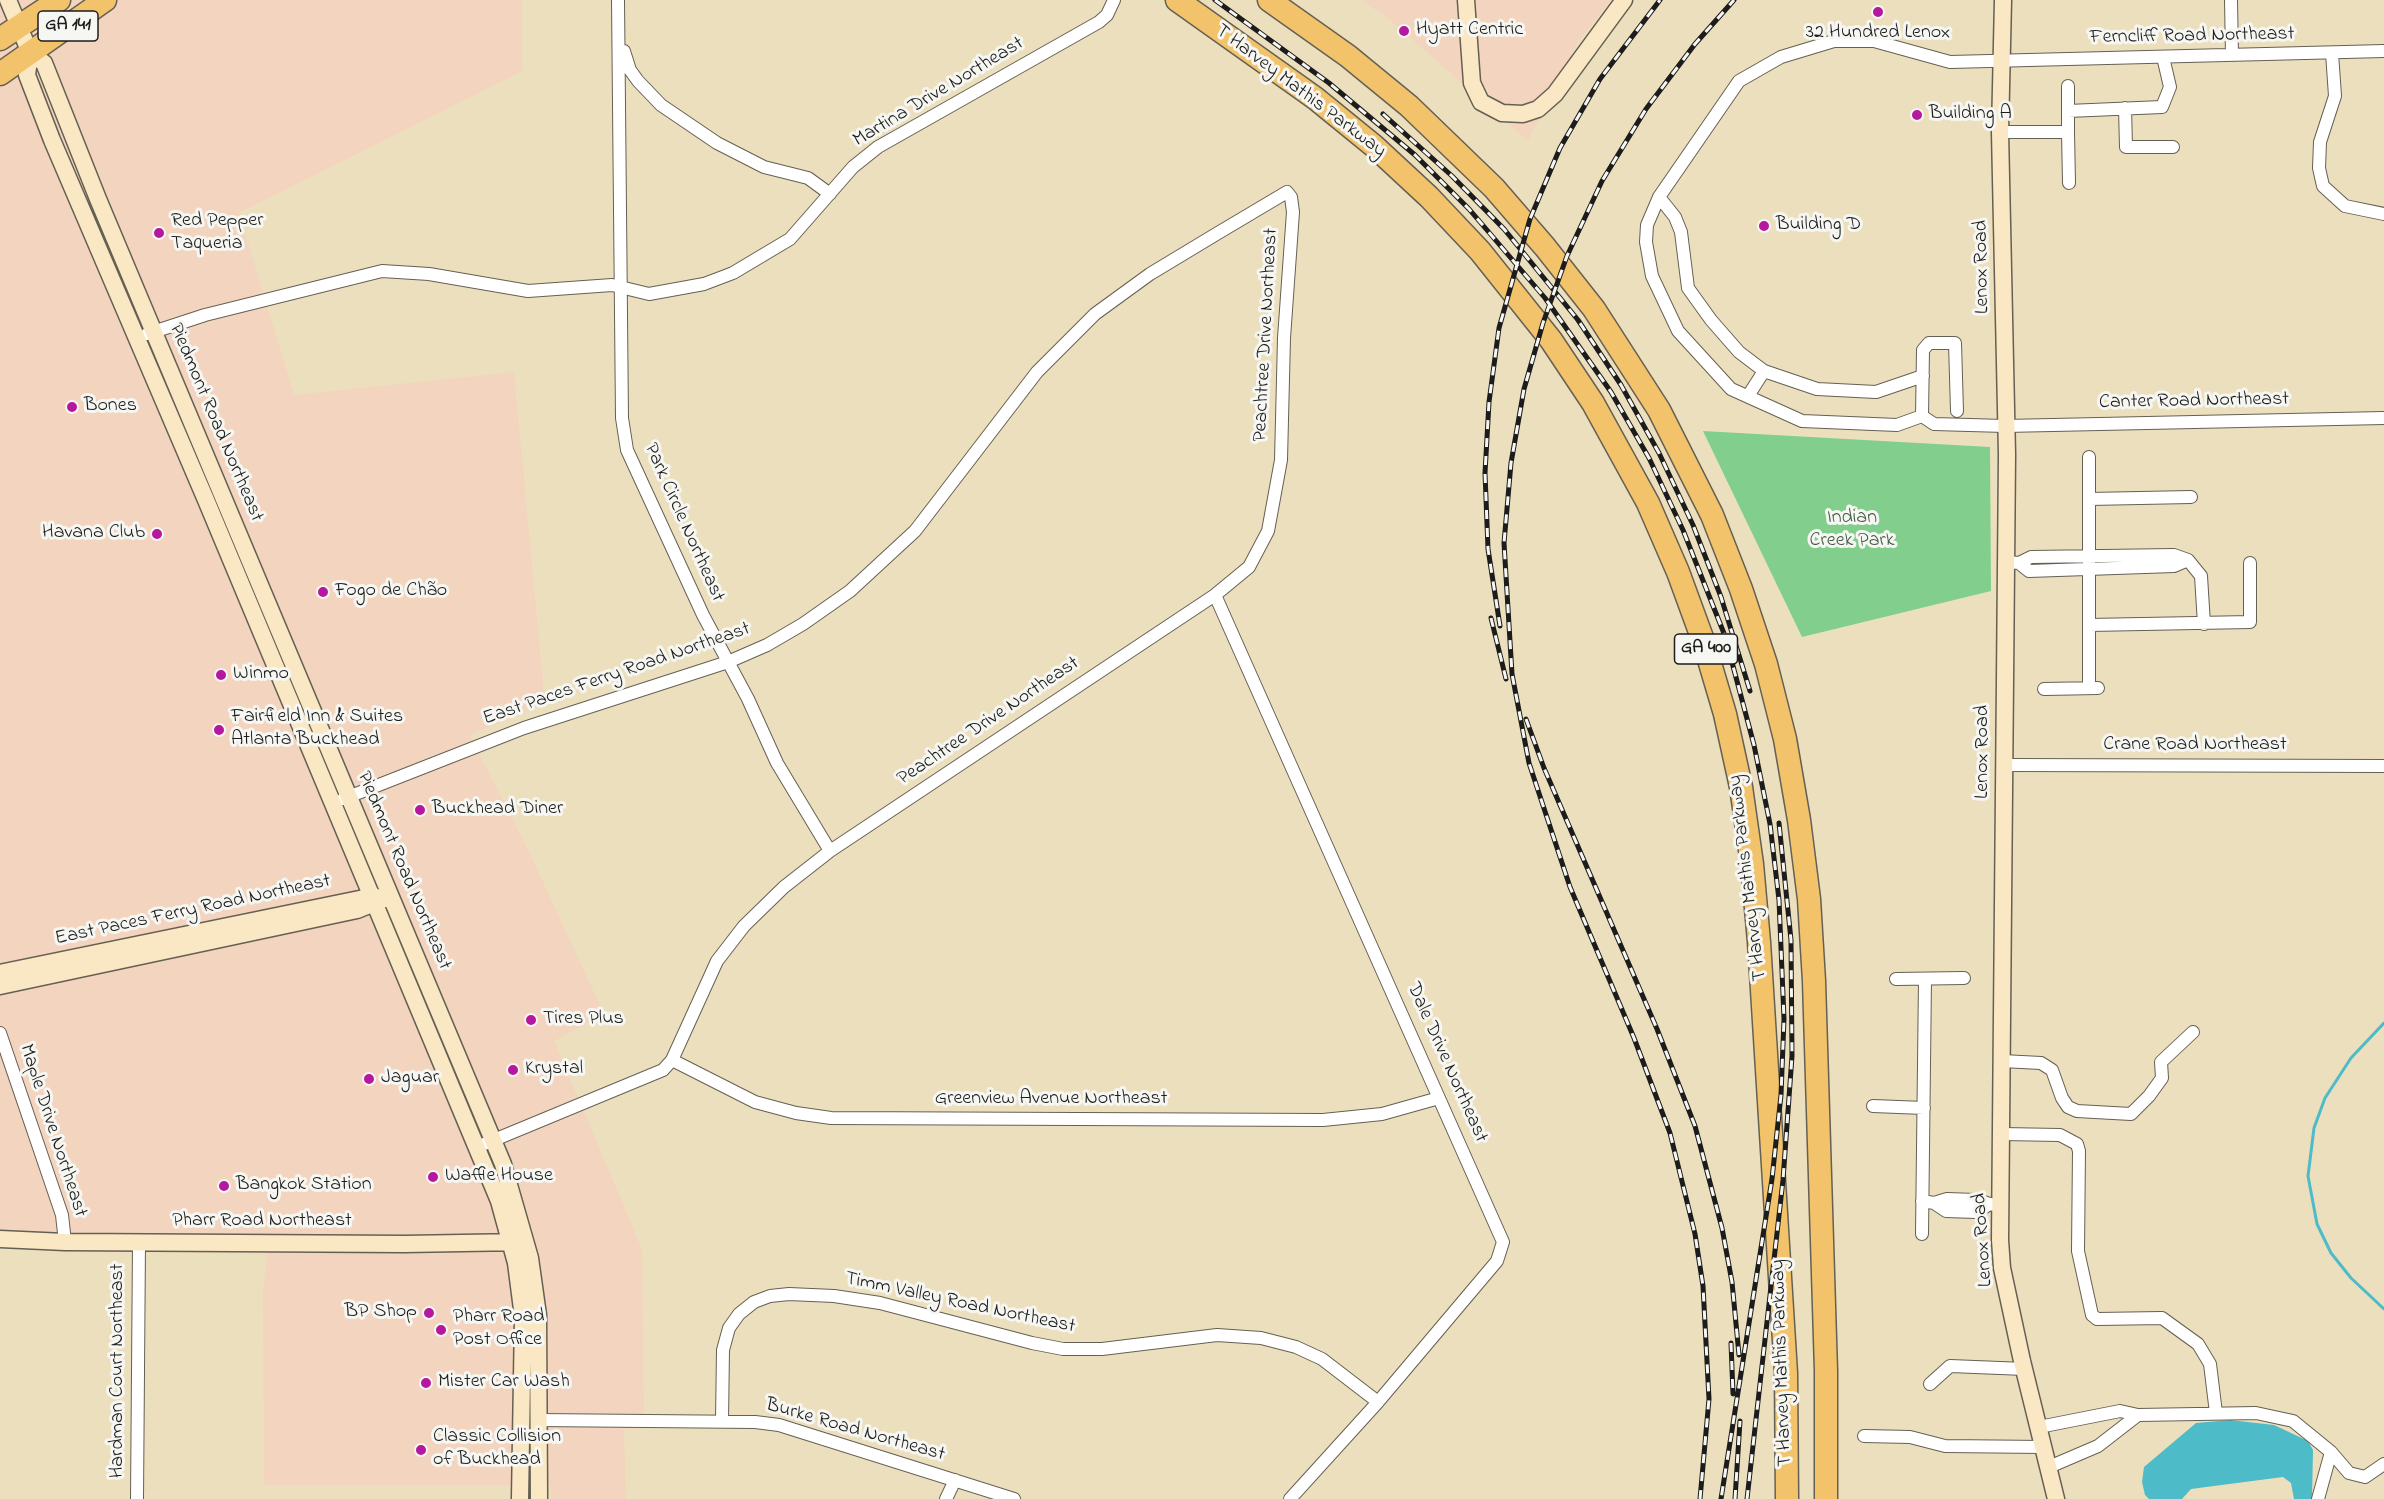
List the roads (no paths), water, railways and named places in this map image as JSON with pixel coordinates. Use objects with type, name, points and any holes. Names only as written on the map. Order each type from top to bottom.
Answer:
[{"type":"highway","name":"GA 141","points":[[0,39],[59,0]]},
{"type":"highway","name":"GA 141","points":[[0,75],[105,0]]},
{"type":"highway","name":"T Harvey Mathis Parkway","points":[[1177,0],[1282,74],[1360,134],[1429,197],[1480,251],[1551,340],[1593,403],[1648,503],[1678,572],[1704,643],[1725,714],[1749,837],[1759,942],[1786,1373],[1787,1499]]},
{"type":"highway","name":"T Harvey Mathis Parkway","points":[[1269,0],[1348,56],[1409,106],[1494,188],[1545,247],[1599,317],[1659,410],[1712,515],[1741,589],[1766,664],[1785,739],[1808,889],[1817,1064],[1826,1371],[1826,1499]]},
{"type":"street","name":"Piedmont Road Northeast","points":[[8,0],[30,53],[27,75],[146,334],[341,799],[379,898],[485,1144],[499,1201],[517,1242],[530,1258],[538,1316],[539,1499]]},
{"type":"street","name":"Park Circle Northeast","points":[[618,0],[622,418],[627,450],[703,615],[777,764],[830,851]]},
{"type":"street","name":"Martina Drive Northeast","points":[[146,334],[205,315],[382,271],[429,274],[528,291],[621,286],[649,294],[704,284],[733,273],[790,239],[853,166],[878,147],[1099,22],[1107,15],[1114,0]]},
{"type":"street","points":[[1466,0],[1472,83],[1480,102],[1502,112],[1523,114],[1538,109],[1555,94],[1624,0]]},
{"type":"street","name":"Lenox Road","points":[[2003,0],[2000,132],[2005,264],[2005,426],[2013,562],[2006,765],[2002,1134],[1994,1205],[2002,1268],[2056,1499]]},
{"type":"street","points":[[2231,0],[2232,55]]},
{"type":"street","points":[[620,26],[630,70],[661,105],[734,154],[764,167],[808,178],[830,194]]},
{"type":"street","name":"Ferncliff Road Northeast","points":[[1922,416],[1897,425],[1802,421],[1731,388],[1678,331],[1652,276],[1646,242],[1647,225],[1659,196],[1739,81],[1781,57],[1834,40],[1874,40],[1950,62],[2384,51]]},
{"type":"street","points":[[2332,53],[2335,96],[2320,141],[2319,168],[2323,186],[2345,206],[2384,214]]},
{"type":"street","points":[[2068,111],[2162,107],[2167,91],[2164,87],[2159,57]]},
{"type":"street","points":[[2068,86],[2069,183]]},
{"type":"street","points":[[2125,108],[2126,147],[2173,147]]},
{"type":"street","points":[[2000,132],[2068,132]]},
{"type":"street","name":"Peachtree Drive Northeast","points":[[485,1144],[653,1076],[672,1060],[708,977],[728,945],[784,887],[830,851],[1240,576],[1257,554],[1268,531],[1281,460],[1284,338],[1293,212],[1293,202],[1287,192]]},
{"type":"street","name":"East Paces Ferry Road Northeast","points":[[341,799],[524,728],[728,662],[767,645],[803,624],[850,591],[890,557],[939,504],[1037,372],[1095,314],[1150,274],[1287,192]]},
{"type":"street","points":[[1659,196],[1675,217],[1681,232],[1688,288],[1732,344],[1764,370],[1817,388],[1876,392],[1923,376]]},
{"type":"street","points":[[1922,416],[1925,345],[1929,343],[1955,343],[1957,411]]},
{"type":"street","points":[[1748,396],[1764,370]]},
{"type":"street","name":"Canter Road Northeast","points":[[1922,416],[1934,424],[2005,426],[2384,418]]},
{"type":"street","points":[[2044,689],[2093,688],[2089,625],[2089,457]]},
{"type":"street","points":[[2089,499],[2191,497]]},
{"type":"street","points":[[2013,562],[2029,571],[2089,562],[2174,566],[2188,560],[2201,576],[2204,624]]},
{"type":"street","points":[[2089,625],[2250,622],[2250,563]]},
{"type":"street","name":"Dale Drive Northeast","points":[[1215,594],[1501,1235],[1502,1250],[1497,1261],[1378,1402],[1290,1499]]},
{"type":"street","name":"Crane Road Northeast","points":[[2006,765],[2384,766]]},
{"type":"street","name":"East Paces Ferry Road Northeast","points":[[0,973],[379,898]]},
{"type":"street","name":"East Paces Ferry Road Northeast","points":[[0,986],[357,910],[379,898]]},
{"type":"street","points":[[1896,979],[1964,978]]},
{"type":"street","points":[[1922,1234],[1928,1202],[1924,1108],[1925,979]]},
{"type":"street","points":[[2002,1061],[2041,1062],[2052,1070],[2062,1098],[2068,1107],[2077,1111],[2131,1114],[2149,1096],[2162,1078],[2161,1062],[2193,1032]]},
{"type":"street","name":"Maple Drive Northeast","points":[[0,1033],[62,1215],[64,1242]]},
{"type":"street","name":"Greenview Avenue Northeast","points":[[672,1060],[755,1102],[796,1113],[831,1118],[1323,1120],[1382,1114],[1439,1098]]},
{"type":"street","points":[[1873,1106],[1924,1108]]},
{"type":"street","points":[[2002,1134],[2060,1135],[2077,1144],[2079,1151],[2078,1251],[2092,1315],[2097,1319],[2149,1316],[2162,1318],[2198,1344],[2210,1364],[2216,1413]]},
{"type":"street","points":[[1928,1202],[1962,1199],[1994,1205]]},
{"type":"street","name":"Pharr Road Northeast","points":[[0,1239],[139,1243],[517,1242]]},
{"type":"street","name":"Piedmont Road Northeast","points":[[517,1242],[523,1317],[520,1499]]},
{"type":"street","name":"Hardman Court Northeast","points":[[137,1499],[139,1243]]},
{"type":"street","name":"Timm Valley Road Northeast","points":[[722,1421],[723,1350],[729,1328],[739,1314],[754,1302],[770,1296],[789,1294],[834,1296],[880,1303],[1032,1343],[1063,1348],[1102,1349],[1217,1335],[1261,1338],[1296,1347],[1322,1359],[1378,1402]]},
{"type":"street","points":[[1930,1384],[1950,1366],[2025,1369]]},
{"type":"street","points":[[2039,1427],[2121,1412],[2138,1415],[2256,1413],[2293,1422],[2331,1452],[2349,1473],[2358,1477],[2366,1477],[2384,1464]]},
{"type":"street","points":[[2110,1414],[2115,1432]]},
{"type":"street","points":[[2049,1467],[2097,1446],[2108,1434],[2115,1432],[2138,1415]]},
{"type":"street","name":"Burke Road Northeast","points":[[538,1420],[722,1421],[779,1425],[1014,1499]]},
{"type":"street","points":[[1864,1437],[1910,1437],[1945,1446],[2044,1447]]},
{"type":"street","points":[[2318,1499],[2331,1452]]},
{"type":"street","points":[[946,1499],[955,1480]]},
{"type":"water","points":[[2230,1420],[2274,1425],[2308,1441],[2313,1450],[2312,1499],[2294,1499],[2291,1483],[2283,1477],[2191,1489],[2182,1499],[2149,1499],[2145,1495],[2142,1482],[2144,1467],[2196,1423]]},
{"type":"waterway","points":[[2384,1023],[2351,1058],[2325,1098],[2314,1128],[2308,1176],[2317,1224],[2331,1253],[2351,1278],[2384,1309]]},
{"type":"railway","points":[[1215,0],[1329,83],[1415,155],[1469,209],[1545,298],[1611,392],[1649,458],[1683,530],[1725,636],[1754,745],[1770,824],[1779,900],[1784,1019],[1781,1095],[1772,1179],[1721,1499]]},
{"type":"railway","points":[[1500,626],[1488,549],[1485,473],[1489,402],[1499,328],[1530,219],[1560,148],[1600,79],[1660,0]]},
{"type":"railway","points":[[1700,1499],[1709,1399],[1703,1286],[1695,1234],[1670,1133],[1634,1038],[1570,887],[1529,763],[1512,674],[1504,543],[1511,463],[1524,389],[1543,323],[1567,256],[1602,181],[1646,109],[1695,44],[1734,0]]},
{"type":"railway","points":[[1383,114],[1452,176],[1504,229],[1578,320],[1621,385],[1659,453],[1693,525],[1721,597],[1750,691]]},
{"type":"railway","points":[[1491,618],[1506,679]]},
{"type":"railway","points":[[1526,719],[1544,768],[1657,1029],[1695,1126],[1722,1228],[1732,1282],[1739,1355]]},
{"type":"railway","points":[[1747,1499],[1783,1180],[1792,1056],[1791,940],[1779,823]]},
{"type":"railway","points":[[1731,1343],[1733,1394]]},
{"type":"railway","points":[[1735,1499],[1740,1421]]},
{"type":"place","name":"32 Hundred Lenox","points":[[1878,12]]},
{"type":"place","name":"Hyatt Centric","points":[[1404,31]]},
{"type":"place","name":"Building A","points":[[1917,115]]},
{"type":"place","name":"Building D","points":[[1764,226]]},
{"type":"place","name":"Red Pepper Taqueria","points":[[159,233]]},
{"type":"place","name":"Bones","points":[[72,407]]},
{"type":"place","name":"Havana Club","points":[[157,534]]},
{"type":"place","name":"Fogo de Chão","points":[[323,592]]},
{"type":"place","name":"Winmo","points":[[221,675]]},
{"type":"place","name":"Fairfield Inn & Suites Atlanta Buckhead","points":[[219,730]]},
{"type":"place","name":"Buckhead Diner","points":[[420,810]]},
{"type":"place","name":"Tires Plus","points":[[531,1020]]},
{"type":"place","name":"Krystal","points":[[513,1070]]},
{"type":"place","name":"Jaguar","points":[[369,1079]]},
{"type":"place","name":"Waffle House","points":[[433,1177]]},
{"type":"place","name":"Bangkok Station","points":[[224,1186]]},
{"type":"place","name":"BP Shop","points":[[429,1313]]},
{"type":"place","name":"Pharr Road Post Office","points":[[441,1330]]},
{"type":"place","name":"Mister Car Wash","points":[[426,1383]]},
{"type":"place","name":"Classic Collision of Buckhead","points":[[421,1450]]},
{"type":"park label","name":"Indian Creek Park","points":[[1852,530]]}]
